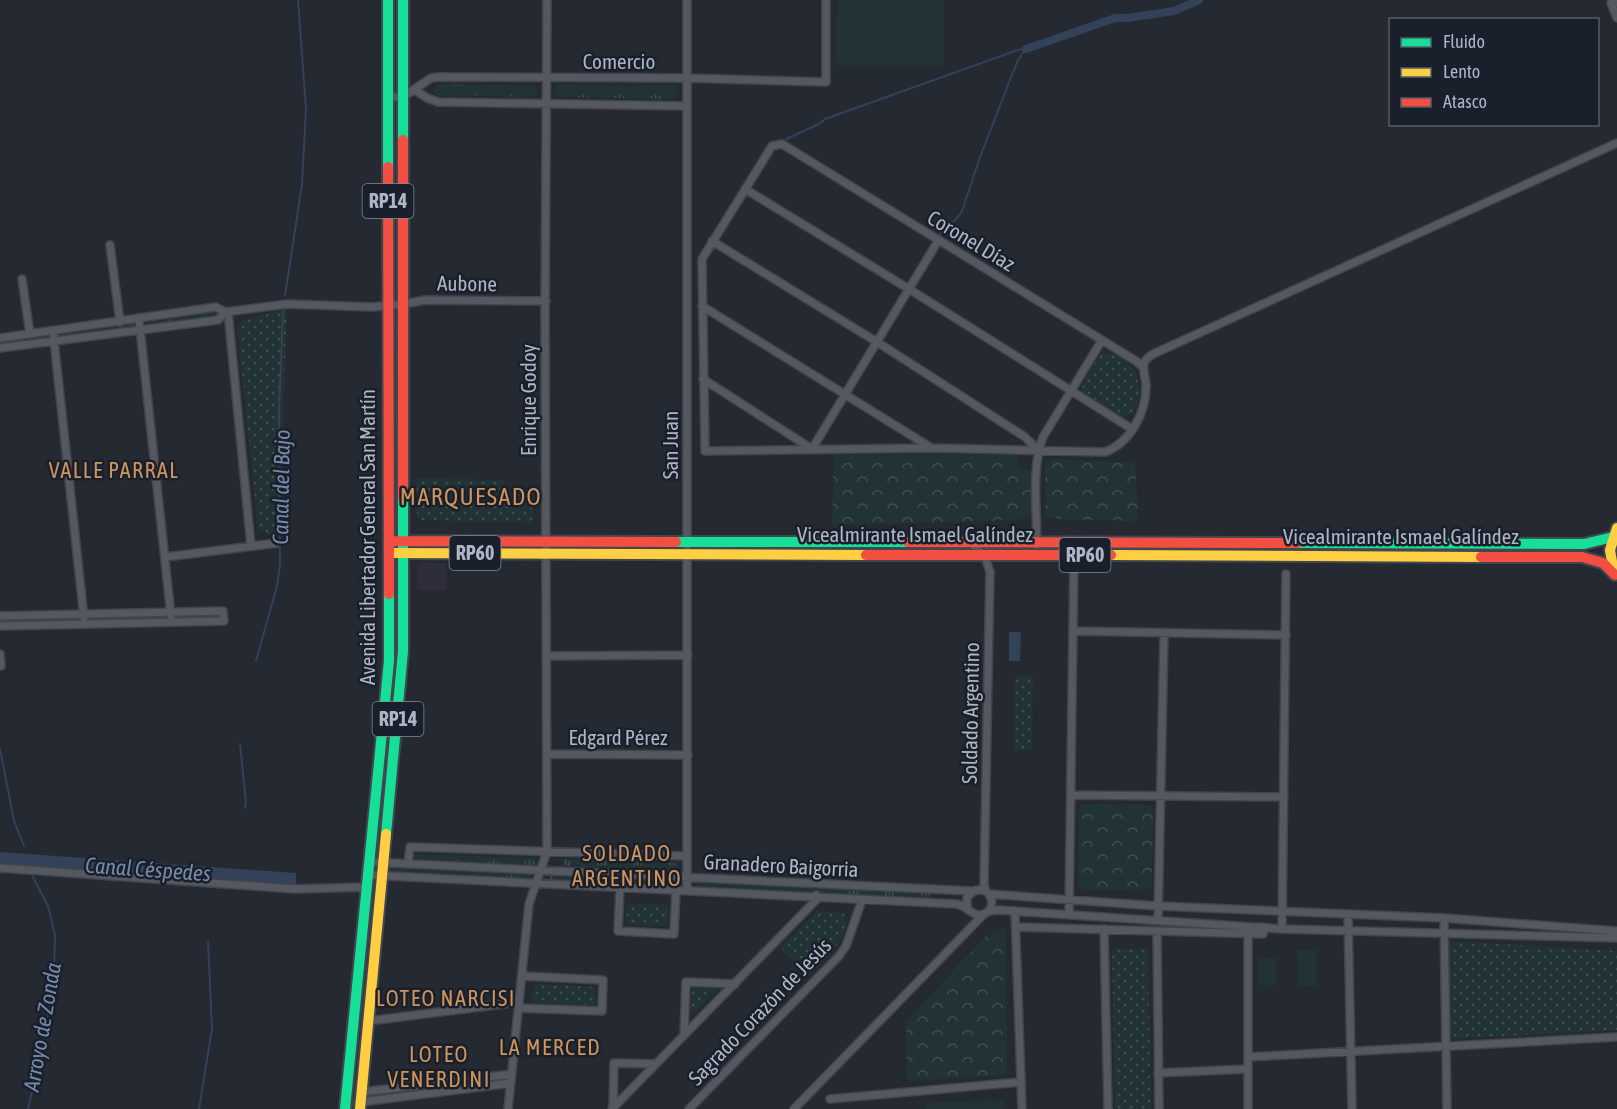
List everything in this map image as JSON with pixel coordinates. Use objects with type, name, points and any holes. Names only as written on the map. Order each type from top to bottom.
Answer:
[{"type":"main road","name":"Avenida Libertador General San Martín","points":[[345,1109],[389,661],[388,0]]},
{"type":"main road","name":"Avenida Libertador General San Martín","points":[[361,1101],[402,678],[404,553],[403,0]]},
{"type":"main road","points":[[388,351],[404,351]]},
{"type":"main road","points":[[388,373],[404,373]]},
{"type":"main road","name":"Vicealmirante Ismael Galíndez","points":[[388,541],[1584,544],[1615,532]]},
{"type":"main road","name":"RP60","points":[[1615,532],[1610,556],[1616,577]]},
{"type":"main road","name":"Vicealmirante Ismael Galíndez","points":[[388,553],[1582,557],[1603,563],[1616,577]]},
{"type":"street","name":"Enrique Godoy","points":[[508,1109],[529,904],[547,852],[547,0]]},
{"type":"street","name":"San Juan","points":[[687,0],[687,891]]},
{"type":"street","name":"Comercio","points":[[403,97],[431,78],[686,78],[826,82],[826,0]]},
{"type":"street","points":[[1617,3],[1611,3],[1617,18]]},
{"type":"street","name":"Comercio","points":[[415,90],[438,102],[687,106]]},
{"type":"street","points":[[388,97],[403,97]]},
{"type":"street","points":[[1132,429],[745,189],[702,259],[705,451],[932,448],[1105,452],[1119,444],[1132,429],[1141,414],[1146,396],[1143,367],[1147,358],[1153,354],[1617,143]]},
{"type":"street","name":"Coronel Díaz","points":[[745,189],[772,146],[782,144],[1143,367]]},
{"type":"street","points":[[712,241],[877,342],[1025,437],[1038,450]]},
{"type":"street","points":[[812,449],[938,241]]},
{"type":"street","points":[[110,245],[120,322]]},
{"type":"street","points":[[22,279],[30,334]]},
{"type":"street","name":"Aubone","points":[[226,312],[288,304],[362,307],[425,300],[546,301]]},
{"type":"street","points":[[702,306],[932,448]]},
{"type":"street","points":[[0,338],[216,307],[226,312]]},
{"type":"street","points":[[0,348],[140,328],[218,320],[226,312]]},
{"type":"street","points":[[226,312],[251,546]]},
{"type":"street","points":[[139,319],[172,622]]},
{"type":"street","points":[[53,331],[84,624]]},
{"type":"street","points":[[1037,555],[1038,450],[1043,437],[1102,340]]},
{"type":"street","points":[[1125,354],[1153,354]]},
{"type":"street","points":[[703,379],[812,449]]},
{"type":"street","points":[[969,542],[983,555]]},
{"type":"street","points":[[165,557],[277,543]]},
{"type":"street","name":"Soldado Argentino","points":[[983,555],[990,572],[984,885],[987,893]]},
{"type":"street","points":[[1069,915],[1074,555]]},
{"type":"street","points":[[1282,929],[1286,574]]},
{"type":"street","points":[[0,616],[223,611],[224,621],[0,626]]},
{"type":"street","points":[[1073,631],[1286,635]]},
{"type":"street","points":[[1158,920],[1164,633]]},
{"type":"street","points":[[0,654],[1,666]]},
{"type":"street","points":[[547,656],[688,655]]},
{"type":"street","name":"Edgard Pérez","points":[[548,754],[688,755]]},
{"type":"street","points":[[1071,795],[1284,797]]},
{"type":"street","name":"Granadero Baigorria","points":[[408,864],[410,847],[687,856]]},
{"type":"street","name":"Granadero Baigorria","points":[[370,861],[972,891],[1158,906],[1444,918],[1617,931]]},
{"type":"street","name":"Granadero Baigorria","points":[[0,868],[296,889],[368,881],[383,876],[948,903],[967,908],[973,914],[982,916]]},
{"type":"street","points":[[612,1108],[816,900],[817,885]]},
{"type":"street","name":"Granadero Baigorria","points":[[620,887],[618,931],[674,934],[676,890]]},
{"type":"street","points":[[967,908],[967,898],[972,891]]},
{"type":"street","points":[[794,1109],[989,911],[992,903],[987,893]]},
{"type":"street","name":"Sagrado Corazón de Jesús","points":[[689,1109],[839,956],[846,946],[862,900]]},
{"type":"street","points":[[1126,904],[1126,930]]},
{"type":"street","points":[[989,911],[1282,929],[1617,938]]},
{"type":"street","points":[[1015,911],[1022,1109]]},
{"type":"street","points":[[1348,915],[1352,1109]]},
{"type":"street","points":[[1444,918],[1447,1109]]},
{"type":"street","points":[[1016,927],[1263,934],[1263,927]]},
{"type":"street","points":[[1104,929],[1108,1109]]},
{"type":"street","points":[[1157,931],[1158,1109]]},
{"type":"street","points":[[1248,933],[1248,1109]]},
{"type":"street","points":[[369,1021],[519,1005],[602,1011],[603,980],[522,976]]},
{"type":"street","points":[[684,1035],[686,982],[735,984]]},
{"type":"street","points":[[1248,1057],[1617,1037]]},
{"type":"street","points":[[612,1108],[615,1063],[656,1064]]},
{"type":"street","points":[[1158,1073],[1248,1069]]},
{"type":"street","points":[[361,1101],[512,1074]]},
{"type":"street","points":[[830,1099],[1021,1082]]},
{"type":"street","points":[[361,1101],[511,1083]]},
{"type":"shaded area","points":[[420,563],[446,563],[446,590],[417,590],[417,566]]},
{"type":"green space","points":[[392,0],[398,0],[398,89],[394,91],[392,89]]},
{"type":"green space","points":[[837,0],[944,0],[944,65],[836,65]]},
{"type":"green space","points":[[437,84],[533,86],[537,89],[537,93],[533,97],[437,95],[433,91]]},
{"type":"green space","points":[[557,85],[674,86],[680,92],[674,99],[560,97],[555,94],[554,89]]},
{"type":"green space","points":[[392,104],[398,104],[398,297],[394,299]]},
{"type":"green space","points":[[287,309],[283,412],[283,533],[268,535],[258,527],[237,326],[241,321]]},
{"type":"green space","points":[[218,311],[219,315],[145,323]]},
{"type":"green space","points":[[133,323],[134,326],[60,336],[59,334]]},
{"type":"green space","points":[[1101,353],[1116,355],[1128,362],[1135,373],[1139,384],[1139,396],[1130,414],[1121,417],[1083,392],[1082,385]]},
{"type":"green space","points":[[394,377],[398,378],[398,530],[395,532],[394,532]]},
{"type":"green space","points":[[834,455],[1019,455],[1019,470],[1032,470],[1033,516],[1018,520],[832,525]]},
{"type":"green space","points":[[1051,459],[1135,463],[1138,521],[1046,517],[1045,470],[1046,464]]},
{"type":"green space","points":[[416,478],[504,480],[504,493],[534,493],[534,521],[532,523],[421,520],[417,516]]},
{"type":"green space","points":[[1058,547],[1575,549],[1575,552],[1058,550]]},
{"type":"green space","points":[[393,570],[398,570],[396,671],[381,833],[376,832]]},
{"type":"green space","points":[[1015,676],[1033,676],[1032,750],[1014,750]]},
{"type":"green space","points":[[1083,804],[1149,805],[1153,808],[1152,885],[1149,889],[1084,890],[1078,885],[1079,809]]},
{"type":"green space","points":[[414,854],[535,858],[537,861],[534,865],[412,859]]},
{"type":"green space","points":[[565,859],[676,863],[679,868],[674,871],[567,866],[563,864]]},
{"type":"green space","points":[[393,866],[529,873],[532,876],[529,879],[392,872],[390,870]]},
{"type":"green space","points":[[551,874],[680,881],[682,884],[680,887],[551,880],[549,877]]},
{"type":"green space","points":[[699,882],[812,887],[815,890],[812,893],[698,887],[696,885]]},
{"type":"green space","points":[[376,887],[356,1109],[351,1109],[371,888]]},
{"type":"green space","points":[[821,888],[930,893],[933,896],[929,899],[821,893],[818,891]]},
{"type":"green space","points":[[627,904],[668,905],[668,926],[626,925]]},
{"type":"green space","points":[[817,911],[846,913],[847,922],[836,947],[810,975],[780,948]]},
{"type":"green space","points":[[1006,926],[1007,1074],[907,1081],[906,1021],[985,937]]},
{"type":"green space","points":[[1450,941],[1617,951],[1617,1030],[1450,1039]]},
{"type":"green space","points":[[1112,949],[1148,949],[1151,1109],[1115,1109]]},
{"type":"green space","points":[[1297,950],[1316,950],[1316,986],[1298,987]]},
{"type":"green space","points":[[1258,958],[1276,958],[1276,985],[1258,985]]},
{"type":"green space","points":[[535,984],[595,987],[595,1005],[533,1003]]},
{"type":"green space","points":[[692,988],[718,989],[691,1016]]},
{"type":"green space","points":[[1003,1100],[1004,1109],[926,1109],[925,1103]]},
{"type":"water","points":[[1009,632],[1021,632],[1020,661],[1009,661]]},
{"type":"water","name":"Canal Céspedes","points":[[0,852],[296,873],[296,886],[0,864]]},
{"type":"waterway","name":"Canal del Bajo","points":[[285,296],[302,184],[306,109],[298,0]]},
{"type":"waterway","points":[[1026,49],[1115,18],[1174,11],[1199,0]]},
{"type":"waterway","points":[[786,139],[825,119],[1026,49]]},
{"type":"waterway","points":[[939,235],[962,211],[980,157],[1017,62],[1024,51]]},
{"type":"waterway","name":"Canal del Bajo","points":[[256,661],[277,586],[280,564],[279,412],[283,311]]},
{"type":"waterway","name":"Canal del Bajo","points":[[240,744],[245,808]]},
{"type":"waterway","points":[[0,749],[14,821],[24,846]]},
{"type":"waterway","name":"Arroyo de Zonda","points":[[28,1109],[45,1035],[54,971],[55,935],[48,906],[33,877]]},
{"type":"waterway","name":"Canal del Bajo","points":[[199,1109],[212,1029],[208,942]]},
{"type":"traffic: fast","points":[[388,0],[388,167]]},
{"type":"traffic: fast","points":[[403,0],[403,140]]},
{"type":"traffic: fast","points":[[386,834],[403,651],[403,497]]},
{"type":"traffic: fast","points":[[1298,543],[1584,544],[1613,537]]},
{"type":"traffic: fast","points":[[676,542],[908,542]]},
{"type":"traffic: fast","points":[[345,1109],[389,661],[389,594]]},
{"type":"traffic: slow","points":[[1614,573],[1610,550],[1617,528]]},
{"type":"traffic: slow","points":[[389,553],[866,555]]},
{"type":"traffic: slow","points":[[1111,555],[1481,557]]},
{"type":"traffic: slow","points":[[360,1109],[386,834]]},
{"type":"traffic: jam","points":[[403,140],[403,497]]},
{"type":"traffic: jam","points":[[388,167],[389,594]]},
{"type":"traffic: jam","points":[[389,541],[676,542]]},
{"type":"traffic: jam","points":[[908,542],[1298,543]]},
{"type":"traffic: jam","points":[[866,555],[1111,555]]},
{"type":"traffic: jam","points":[[1481,557],[1582,557],[1603,563],[1615,575]]},
{"type":"district","name":"VALLE PARRAL","points":[[114,470]]},
{"type":"district","name":"MARQUESADO","points":[[471,497]]},
{"type":"district","name":"SOLDADO ARGENTINO","points":[[627,866]]},
{"type":"district","name":"LOTEO NARCISI","points":[[446,998]]},
{"type":"district","name":"LA MERCED","points":[[550,1047]]},
{"type":"district","name":"LOTEO VENERDINI","points":[[439,1066]]}]
